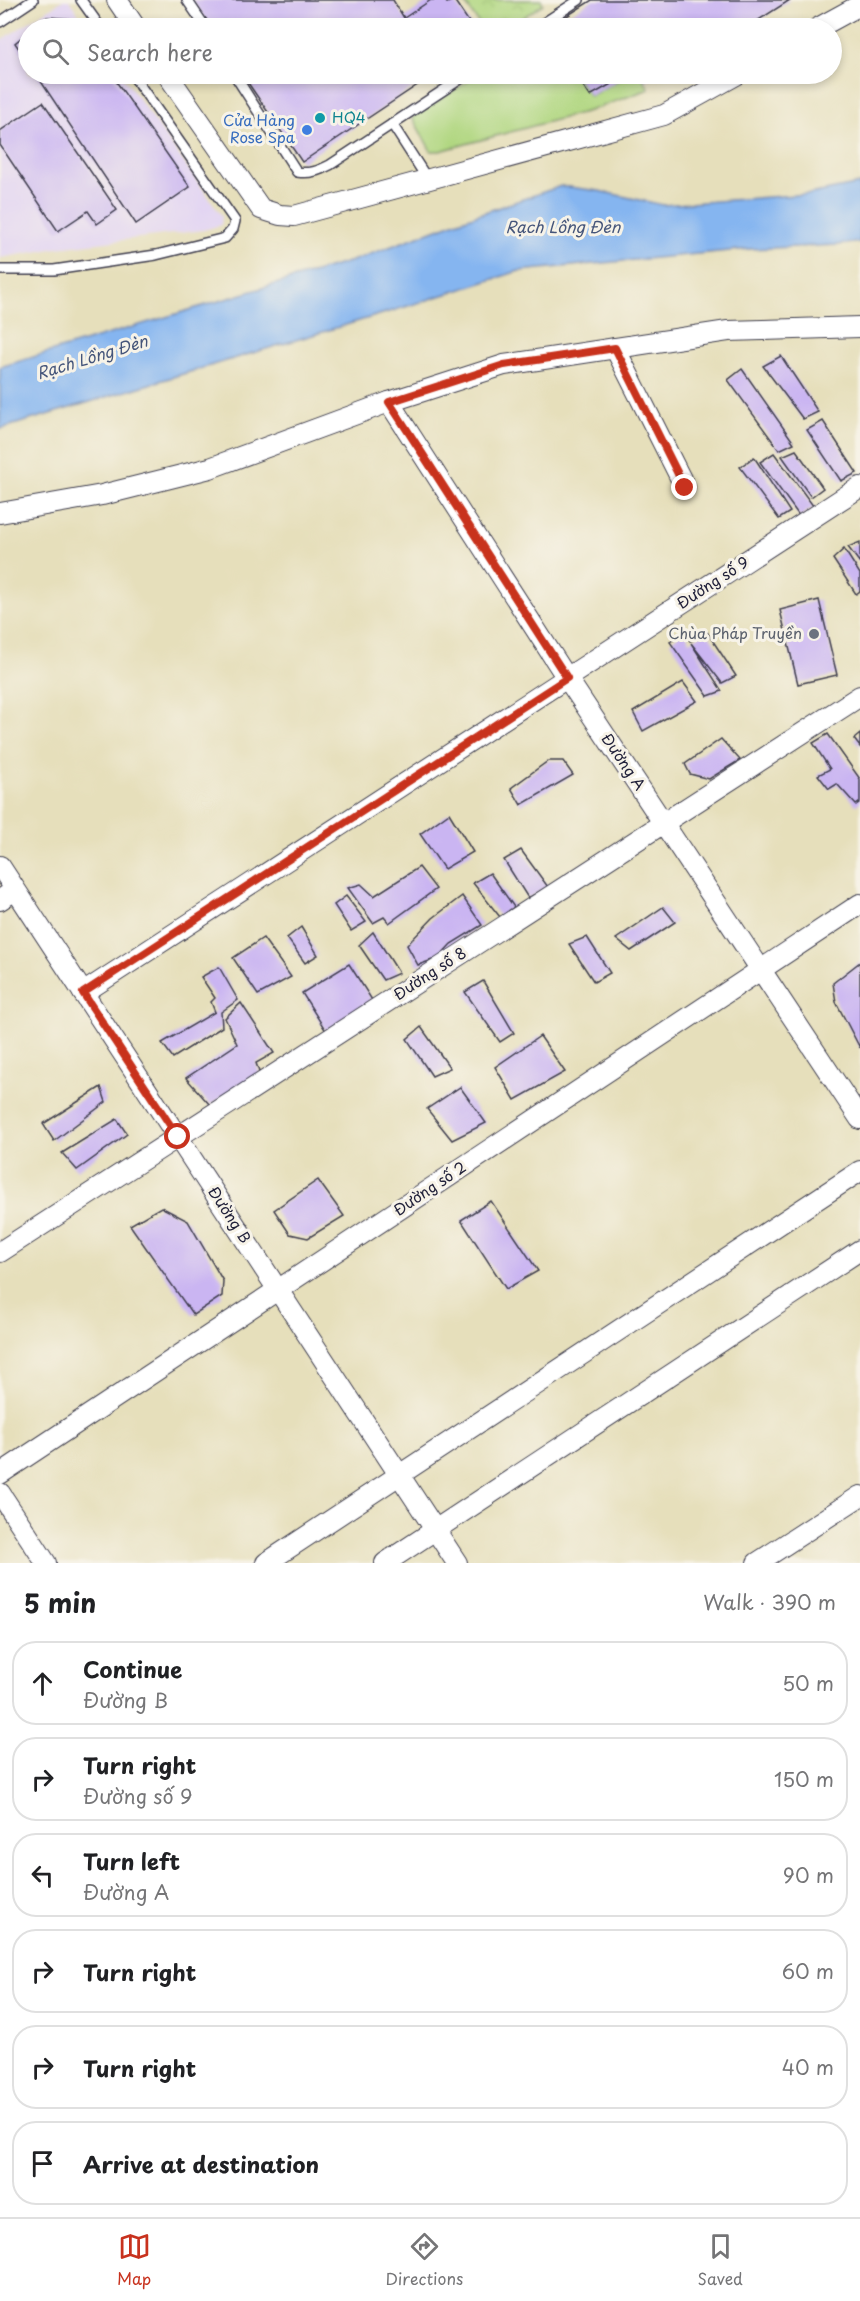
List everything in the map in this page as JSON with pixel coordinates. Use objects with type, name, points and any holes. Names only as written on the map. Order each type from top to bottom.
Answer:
[{"type":"street","points":[[117,0],[129,18]]},
{"type":"street","points":[[836,18],[860,5]]},
{"type":"street","points":[[174,84],[261,209],[280,215],[305,213],[663,115],[720,84]]},
{"type":"street","points":[[0,513],[102,495],[210,468],[389,402],[504,365],[728,331],[860,327]]},
{"type":"street","points":[[615,348],[685,488]]},
{"type":"street","name":"Đường A","points":[[389,402],[567,678],[860,1119]]},
{"type":"street","name":"Đường số 9","points":[[83,993],[860,486]]},
{"type":"street","name":"Đường số 8","points":[[0,1252],[860,696]]},
{"type":"street","name":"Đường B","points":[[0,866],[8,895],[83,993],[457,1563]]},
{"type":"street","name":"Đường số 2","points":[[0,1474],[860,903]]},
{"type":"street","points":[[266,1563],[860,1171]]},
{"type":"street","points":[[385,1563],[860,1250]]},
{"type":"street","points":[[0,1493],[46,1563]]},
{"type":"street","points":[[757,1563],[860,1496]]},
{"type":"lane","points":[[0,22],[33,0]]},
{"type":"lane","points":[[81,0],[94,18]]},
{"type":"lane","points":[[187,0],[199,18]]},
{"type":"lane","points":[[551,18],[579,0]]},
{"type":"lane","points":[[0,270],[54,270],[156,255],[225,238],[233,229],[235,221],[139,84]]},
{"type":"lane","points":[[240,84],[297,172],[307,174],[318,171],[453,84]]},
{"type":"lane","points":[[392,124],[428,180]]},
{"type":"shaded area","points":[[63,0],[69,0],[81,18],[35,18]]},
{"type":"shaded area","points":[[18,29],[18,84],[128,84],[222,216],[221,225],[204,230],[57,248],[0,258],[0,41]]},
{"type":"green space","points":[[463,0],[541,0],[543,4],[523,18],[475,18]]},
{"type":"green space","points":[[463,84],[582,84],[590,96],[611,84],[646,84],[649,89],[589,111],[440,151],[431,151],[412,117]]},
{"type":"water","name":"Rạch Lồng Đèn","points":[[860,184],[860,242],[750,249],[519,271],[0,429],[0,367],[352,261],[561,186],[599,191],[663,205],[810,194]]},
{"type":"building","points":[[192,0],[393,0],[404,18],[205,18]]},
{"type":"building","points":[[431,0],[445,0],[447,3],[454,0],[466,18],[404,18]]},
{"type":"building","points":[[592,0],[790,0],[762,18],[564,18]]},
{"type":"building","points":[[43,84],[118,84],[190,187],[136,224]]},
{"type":"building","name":"HQ4","points":[[249,84],[419,84],[302,162]]},
{"type":"building","points":[[582,84],[611,84],[590,96]]},
{"type":"building","points":[[43,102],[117,210],[97,224],[88,211],[58,231],[0,145],[0,131]]},
{"type":"building","points":[[781,356],[818,412],[803,419],[763,366]]},
{"type":"building","points":[[742,369],[794,443],[779,450],[728,380]]},
{"type":"building","points":[[823,421],[857,473],[841,481],[807,430]]},
{"type":"building","points":[[796,450],[823,488],[811,497],[782,456]]},
{"type":"building","points":[[774,453],[814,507],[800,517],[760,462]]},
{"type":"building","points":[[754,457],[790,512],[779,519],[740,467]]},
{"type":"building","points":[[860,542],[860,563],[848,547]]},
{"type":"building","points":[[844,549],[860,574],[860,591],[856,594],[833,559]]},
{"type":"building","points":[[819,600],[837,675],[798,684],[780,610]]},
{"type":"building","points":[[684,631],[690,641],[707,632],[736,676],[722,683],[691,643],[722,691],[708,696],[670,642]]},
{"type":"building","points":[[683,682],[697,701],[643,731],[633,712]]},
{"type":"building","points":[[828,734],[860,779],[860,802],[856,805],[837,784],[829,789],[818,775],[830,769],[813,743]]},
{"type":"building","points":[[860,734],[860,747],[854,739]]},
{"type":"building","points":[[721,739],[740,760],[709,779],[690,774],[685,764]]},
{"type":"building","points":[[548,761],[563,761],[573,775],[521,805],[511,788]]},
{"type":"building","points":[[449,813],[473,852],[444,869],[420,834]]},
{"type":"building","points":[[521,850],[548,887],[528,898],[504,860]]},
{"type":"building","points":[[419,867],[436,889],[389,923],[384,917],[373,923],[348,888],[361,884],[374,896]]},
{"type":"building","points":[[490,873],[514,907],[500,917],[473,883]]},
{"type":"building","points":[[346,896],[366,922],[351,931],[334,905]]},
{"type":"building","points":[[462,896],[482,925],[451,944],[438,958],[418,965],[407,945],[433,918]]},
{"type":"building","points":[[663,907],[675,922],[631,951],[616,939]]},
{"type":"building","points":[[301,927],[318,955],[305,963],[287,938]]},
{"type":"building","points":[[373,932],[399,973],[383,980],[359,945]]},
{"type":"building","points":[[587,937],[610,973],[594,982],[569,944]]},
{"type":"building","points":[[263,938],[291,977],[258,995],[233,958]]},
{"type":"building","points":[[860,962],[860,1048],[836,1002],[833,983]]},
{"type":"building","points":[[349,964],[372,1000],[326,1031],[302,993]]},
{"type":"building","points":[[219,967],[238,1000],[221,1012],[222,1027],[173,1058],[162,1043],[215,1012],[211,1002],[215,998],[201,977]]},
{"type":"building","points":[[483,981],[514,1033],[500,1042],[465,992]]},
{"type":"building","points":[[241,1003],[274,1053],[256,1063],[260,1075],[210,1105],[186,1078],[237,1044],[225,1018]]},
{"type":"building","points":[[421,1027],[450,1068],[432,1076],[407,1039]]},
{"type":"building","points":[[540,1036],[565,1072],[515,1100],[495,1067]]},
{"type":"building","points":[[101,1087],[106,1102],[54,1141],[43,1124]]},
{"type":"building","points":[[460,1087],[486,1123],[452,1140],[427,1109]]},
{"type":"building","points":[[117,1119],[127,1134],[77,1170],[62,1153]]},
{"type":"building","points":[[318,1180],[344,1216],[308,1238],[290,1234],[274,1210]]},
{"type":"building","points":[[491,1201],[538,1271],[506,1289],[461,1220]]},
{"type":"building","points":[[161,1207],[188,1221],[223,1281],[222,1296],[193,1315],[130,1225]]},
{"type":"place","name":"HQ4","points":[[320,118]]},
{"type":"place","name":"Cửa Hàng Rose Spa","points":[[307,130]]},
{"type":"place","name":"Chùa Pháp Truyền","points":[[814,634]]},
{"type":"route","points":[[178,1137],[83,993],[567,678],[389,402],[504,365],[615,348],[685,488]]}]
